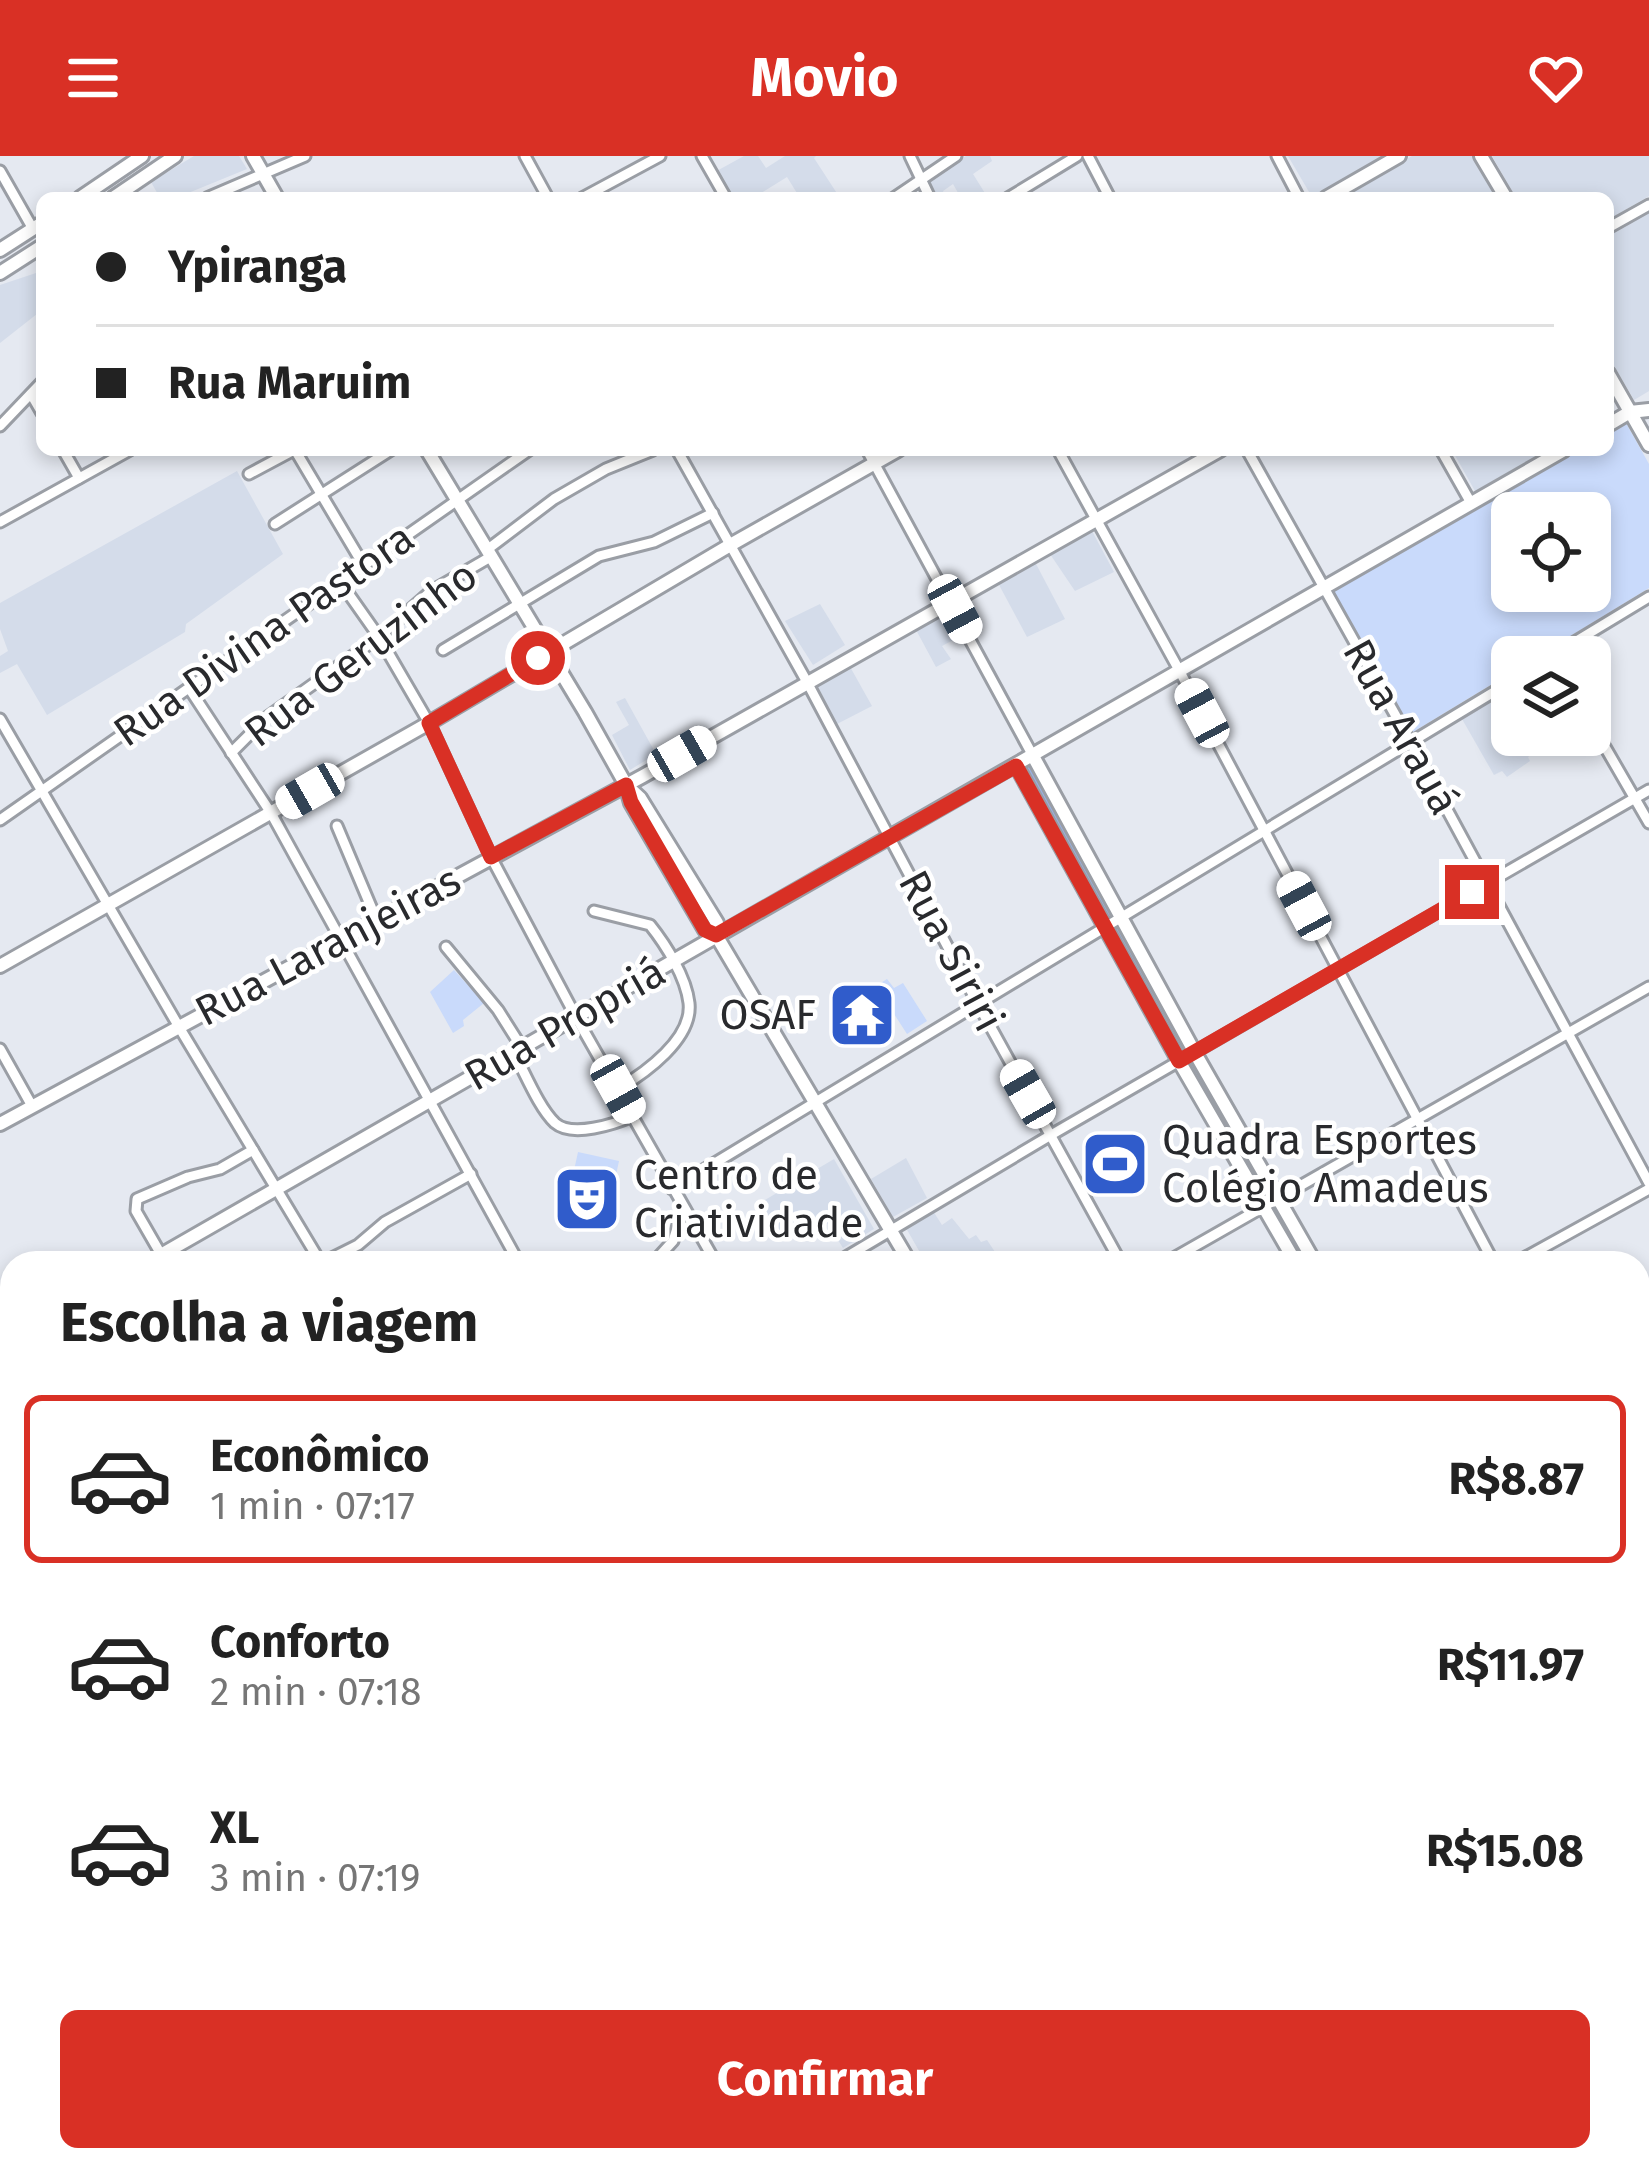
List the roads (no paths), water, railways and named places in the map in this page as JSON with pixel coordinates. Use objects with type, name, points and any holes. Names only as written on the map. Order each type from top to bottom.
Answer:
[{"type":"street","points":[[89,192],[142,156]]},
{"type":"street","points":[[122,192],[176,156]]},
{"type":"street","points":[[253,156],[274,192]]},
{"type":"street","points":[[221,192],[304,156]]},
{"type":"street","points":[[525,156],[545,192]]},
{"type":"street","points":[[594,192],[660,156]]},
{"type":"street","points":[[702,156],[722,192]]},
{"type":"street","points":[[910,156],[927,192]]},
{"type":"street","points":[[903,192],[956,156]]},
{"type":"street","points":[[1018,192],[1077,156]]},
{"type":"street","points":[[1088,156],[1108,192]]},
{"type":"street","points":[[1277,156],[1296,192]]},
{"type":"street","points":[[1336,192],[1399,156]]},
{"type":"street","points":[[1481,156],[1502,192]]},
{"type":"street","points":[[0,171],[36,225]]},
{"type":"street","points":[[1614,225],[1649,205]]},
{"type":"street","points":[[0,250],[36,227]]},
{"type":"street","points":[[0,273],[36,251]]},
{"type":"street","points":[[1614,384],[1649,445]]},
{"type":"street","points":[[0,426],[36,389]]},
{"type":"street","points":[[31,394],[36,403]]},
{"type":"street","points":[[1614,421],[1630,412],[1649,410]]},
{"type":"street","points":[[66,456],[79,478]]},
{"type":"street","points":[[0,522],[119,456]]},
{"type":"street","points":[[249,474],[283,456]]},
{"type":"street","points":[[298,456],[364,566]]},
{"type":"street","points":[[275,524],[382,456]]},
{"type":"street","points":[[431,456],[626,785],[640,798],[718,923],[716,935],[903,1251]]},
{"type":"street","name":"Rua Divina Pastora","points":[[0,820],[520,456]]},
{"type":"street","name":"Rua Geruzinho","points":[[231,753],[278,709],[379,637],[430,592],[490,553],[554,499],[638,456]]},
{"type":"street","name":"Rua Siriri","points":[[681,456],[1114,1251]]},
{"type":"street","points":[[870,456],[952,602],[1024,760],[1187,1057],[1271,1203],[1306,1251]]},
{"type":"street","points":[[0,966],[888,456]]},
{"type":"street","points":[[1061,456],[1488,1251]]},
{"type":"street","name":"Rua Laranjeiras","points":[[0,1124],[626,785],[1210,456]]},
{"type":"street","name":"Rua Arauá","points":[[1250,456],[1649,1186]]},
{"type":"street","points":[[1444,456],[1471,503]]},
{"type":"street","name":"Rua Propriá","points":[[177,1251],[716,935],[1553,456]]},
{"type":"street","points":[[443,650],[598,556],[654,542],[713,513]]},
{"type":"street","points":[[341,583],[429,723],[491,857],[709,1251]]},
{"type":"street","points":[[1585,636],[1649,597]]},
{"type":"street","points":[[189,688],[271,813],[513,1251]]},
{"type":"street","points":[[672,1189],[1491,693]]},
{"type":"street","points":[[0,719],[314,1251]]},
{"type":"street","points":[[1611,756],[1649,823]]},
{"type":"street","points":[[1024,760],[1114,921]]},
{"type":"street","points":[[857,1251],[1649,790]]},
{"type":"street","points":[[337,826],[376,921]]},
{"type":"street","points":[[594,911],[650,925],[673,961],[689,1001],[681,1034],[645,1073],[618,1089]]},
{"type":"street","points":[[446,947],[498,1010],[556,1123],[597,1128],[633,1116]]},
{"type":"street","points":[[1186,1251],[1649,987]]},
{"type":"street","points":[[0,1049],[32,1106]]},
{"type":"street","points":[[159,1251],[136,1211],[141,1196],[220,1169],[253,1150]]},
{"type":"street","points":[[344,1251],[385,1222],[471,1174]]},
{"type":"street","points":[[1536,1251],[1649,1186]]},
{"type":"street","points":[[1271,1203],[1291,1251]]},
{"type":"street","points":[[664,1251],[674,1240],[683,1209]]},
{"type":"waterway","points":[[1027,768],[1297,1251]]},
{"type":"place","name":"OSAF","points":[[862,1015]]},
{"type":"place","name":"Quadra Esportes Colégio Amadeus","points":[[1115,1164]]},
{"type":"place","name":"Centro de Criatividade","points":[[587,1199]]}]
